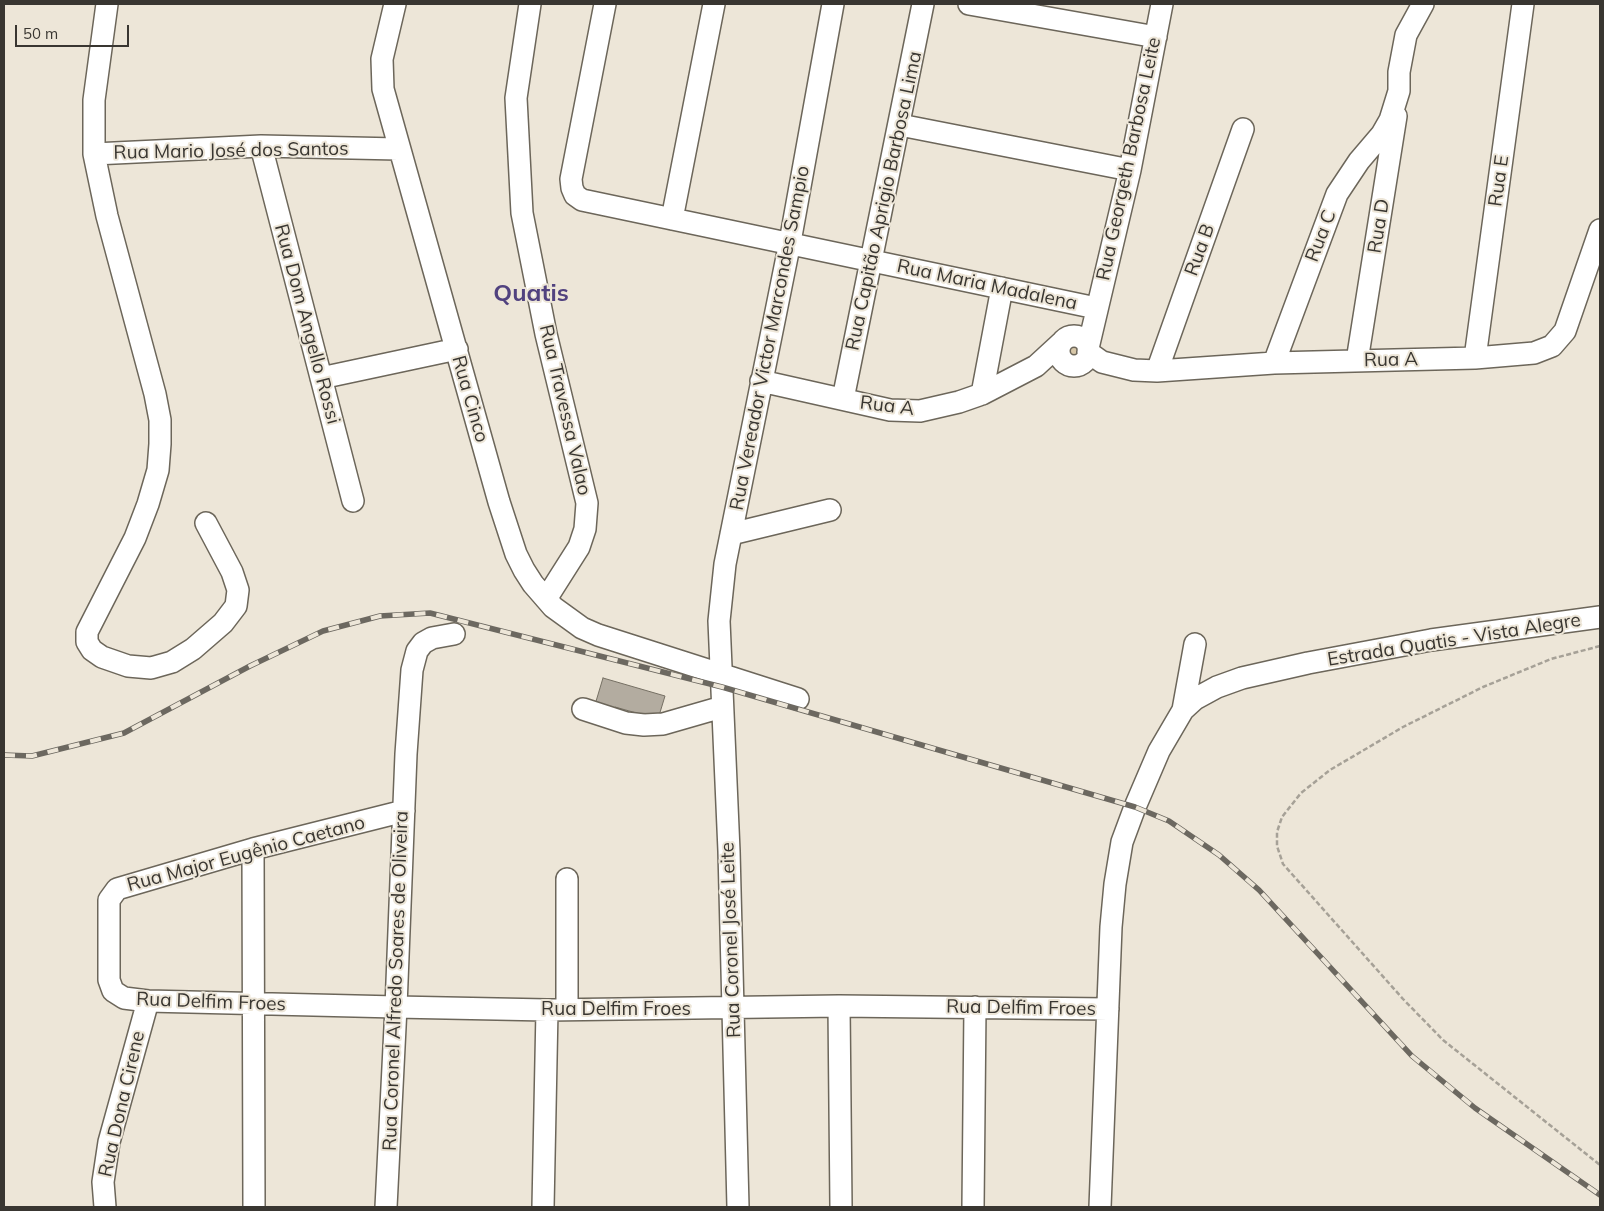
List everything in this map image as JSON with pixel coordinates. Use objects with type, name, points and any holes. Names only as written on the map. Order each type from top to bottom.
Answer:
[{"type":"street","points":[[107,4],[94,100],[94,154],[160,420],[158,470],[148,504],[135,538],[87,632],[87,642],[92,650],[102,657],[128,666],[151,668],[172,662],[193,649],[223,623],[236,606],[238,590],[232,572],[206,523]]},
{"type":"street","name":"Rua Cinco","points":[[395,4],[381,67],[383,89],[398,149],[516,554],[533,584],[546,600],[565,617],[598,635],[798,699]]},
{"type":"street","name":"Rua Travessa Valao","points":[[530,4],[516,98],[522,214],[546,334],[587,503],[585,529],[579,547],[546,600]]},
{"type":"street","name":"Rua Maria Madalena","points":[[605,4],[573,165],[572,188],[576,195],[591,204],[790,242],[1002,288],[1095,311]]},
{"type":"street","points":[[672,219],[714,4]]},
{"type":"street","name":"Rua Vereador Victor Marcondes Sampio","points":[[721,674],[719,620],[725,564],[790,242],[832,4]]},
{"type":"street","name":"Rua Capitão Aprigio Barbosa Lima","points":[[843,399],[923,4]]},
{"type":"street","points":[[969,4],[1156,37]]},
{"type":"street","name":"Rua Georgeth Barbosa Leite","points":[[1085,358],[1130,170],[1162,4]]},
{"type":"street","name":"Rua D","points":[[1357,360],[1392,146],[1399,90],[1399,72],[1406,35],[1423,4]]},
{"type":"street","name":"Rua E","points":[[1475,358],[1523,4]]},
{"type":"street","name":"Rua D","points":[[1390,120],[1399,90]]},
{"type":"street","name":"Rua C","points":[[1274,363],[1337,194],[1390,120]]},
{"type":"street","points":[[900,125],[1130,170]]},
{"type":"street","name":"Rua B","points":[[1157,371],[1243,129]]},
{"type":"street","name":"Rua Mario José dos Santos","points":[[94,154],[261,146],[398,149]]},
{"type":"street","name":"Rua Dom Angello Rossi","points":[[261,146],[353,501]]},
{"type":"street","name":"Rua A","points":[[761,381],[890,410],[920,411],[959,402],[982,394],[1036,366],[1085,358],[1134,370],[1157,371],[1274,363],[1475,358],[1534,353],[1558,342],[1565,331],[1600,230]]},
{"type":"street","points":[[982,394],[1002,288]]},
{"type":"street","points":[[1036,366],[1095,311]]},
{"type":"street","points":[[1065,340],[1059,353],[1085,358]]},
{"type":"street","points":[[321,378],[456,349]]},
{"type":"street","points":[[731,534],[830,510]]},
{"type":"street","name":"Estrada Quatis - Vista Alegre","points":[[1100,1207],[1111,927],[1115,884],[1122,842],[1159,751],[1183,710],[1195,699],[1217,687],[1242,678],[1308,663],[1430,640],[1600,617]]},
{"type":"street","name":"Rua Coronel Alfredo Soares de Oliveira","points":[[386,1207],[411,678],[417,651],[422,643],[432,638],[454,634]]},
{"type":"street","points":[[1183,710],[1195,644]]},
{"type":"street","name":"Rua Coronel José Leite","points":[[721,674],[738,1207]]},
{"type":"street","points":[[582,708],[626,723],[644,726],[663,724],[722,707]]},
{"type":"street","name":"Rua Major Eugênio Caetano","points":[[124,998],[113,991],[109,980],[109,900],[111,894],[124,886],[254,849],[404,812]]},
{"type":"street","points":[[254,849],[254,1207]]},
{"type":"street","points":[[543,1207],[567,879]]},
{"type":"street","name":"Rua Delfim Froes","points":[[124,998],[148,1001],[255,1004],[557,1010],[839,1006],[1108,1009]]},
{"type":"street","name":"Rua Dona Cirene","points":[[106,1207],[103,1182],[109,1142],[148,1001]]},
{"type":"street","points":[[839,1006],[841,1207]]},
{"type":"street","points":[[973,1207],[975,1007]]},
{"type":"path","points":[[1600,646],[1551,659],[1491,683],[1403,727],[1330,770],[1301,794],[1282,817],[1277,832],[1277,846],[1283,864],[1403,999],[1443,1040],[1600,1165]]},
{"type":"shaded area","points":[[1073,339],[1078,340],[1084,346],[1084,356],[1078,362],[1073,363],[1068,362],[1062,356],[1061,351],[1062,346],[1068,340]]},
{"type":"building","points":[[603,678],[665,696],[658,719],[615,707],[613,714],[594,708]]},
{"type":"railway","points":[[4,755],[32,756],[124,733],[250,666],[323,631],[380,616],[430,613],[722,687],[1135,807],[1169,821],[1219,855],[1259,890],[1412,1056],[1475,1108],[1600,1195]]},
{"type":"district","name":"Quatis","points":[[531,294]]}]
